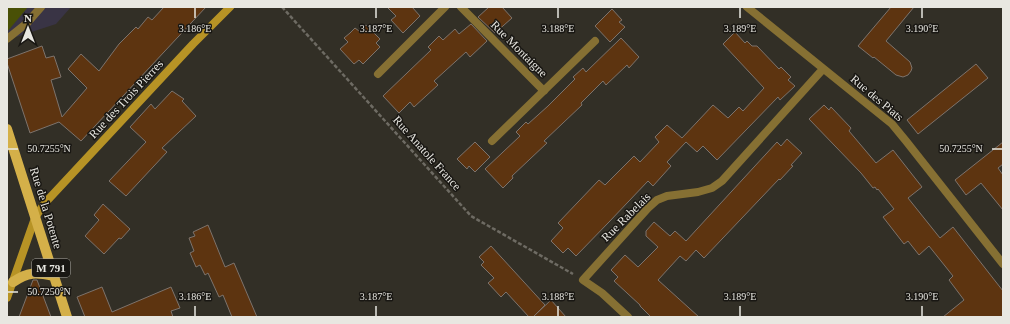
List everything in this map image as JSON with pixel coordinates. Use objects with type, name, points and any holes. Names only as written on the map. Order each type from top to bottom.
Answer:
[{"type":"main road","name":"Rue de la Potente","points":[[7,129],[67,317]]},
{"type":"main road","points":[[13,282],[23,275],[34,273],[42,273],[53,276]]},
{"type":"street","points":[[7,39],[27,23],[41,7]]},
{"type":"street","name":"Rue des Trois Pierres","points":[[7,298],[35,218],[44,204],[193,44],[230,7]]},
{"type":"street","points":[[378,74],[446,7]]},
{"type":"street","name":"Rue Montaigne","points":[[461,7],[544,91]]},
{"type":"street","name":"Rue des Piats","points":[[746,7],[892,124],[1003,264]]},
{"type":"street","name":"Rue Montaigne","points":[[492,141],[595,41]]},
{"type":"street","name":"Rue Rabelais","points":[[583,280],[656,200],[667,196],[698,192],[712,188],[722,181],[823,69]]},
{"type":"street","points":[[583,280],[602,293],[628,317]]},
{"type":"path","name":"Rue Anatole France","points":[[282,7],[471,216],[583,280]]},
{"type":"shaded area","points":[[7,7],[71,7],[56,24],[7,40]]},
{"type":"green space","points":[[7,7],[28,7],[7,32]]},
{"type":"building","points":[[164,7],[206,7],[81,141],[59,122],[30,133],[7,59],[42,46],[46,58],[54,56],[61,77],[51,80],[62,117],[87,88],[68,69],[81,54],[99,71],[119,44],[136,27],[138,29],[148,17],[152,20]]},
{"type":"building","points":[[387,7],[412,7],[420,16],[403,33],[391,20],[396,16]]},
{"type":"building","points":[[489,7],[502,7],[512,18],[495,33],[478,17]]},
{"type":"building","points":[[891,7],[914,7],[886,41],[910,62],[912,68],[911,71],[908,75],[903,77],[896,75],[858,46]]},
{"type":"building","points":[[612,9],[622,20],[619,22],[625,27],[610,42],[595,26]]},
{"type":"building","points":[[471,24],[487,41],[470,57],[466,52],[434,81],[438,85],[414,107],[410,102],[399,113],[383,96],[431,50],[428,47],[439,36],[443,40],[455,29],[459,34]]},
{"type":"building","points":[[366,25],[380,39],[376,43],[380,47],[363,64],[359,60],[354,64],[340,49],[348,42],[344,38],[355,28],[359,31]]},
{"type":"building","points":[[735,32],[745,43],[747,41],[752,46],[757,46],[779,69],[781,67],[791,77],[788,80],[795,86],[780,100],[778,97],[717,160],[703,146],[697,152],[686,142],[667,162],[671,166],[653,186],[648,181],[576,256],[568,248],[563,253],[551,241],[563,228],[558,223],[599,180],[605,185],[634,156],[640,162],[659,142],[655,137],[667,125],[682,138],[713,105],[728,118],[739,107],[743,111],[764,88],[723,44]]},
{"type":"building","points":[[621,38],[639,57],[629,68],[627,65],[606,85],[603,81],[581,103],[582,105],[544,141],[547,143],[512,176],[513,178],[503,188],[485,169],[520,136],[516,132],[526,122],[528,124],[575,79],[573,77],[583,68],[586,72]]},
{"type":"building","points":[[976,64],[988,78],[918,134],[907,120]]},
{"type":"building","points":[[172,91],[184,99],[182,101],[196,116],[162,148],[167,152],[126,196],[109,181],[146,142],[130,127],[151,104],[155,109]]},
{"type":"building","points":[[824,105],[829,110],[831,107],[851,128],[849,131],[876,163],[893,150],[922,187],[908,198],[940,238],[953,227],[1003,291],[1003,317],[943,317],[964,300],[949,280],[953,276],[929,246],[919,255],[908,241],[904,244],[883,217],[894,209],[878,189],[877,190],[875,187],[873,188],[861,173],[809,119]]},
{"type":"building","points":[[787,139],[802,153],[791,165],[793,166],[704,258],[696,250],[686,261],[680,256],[658,280],[699,317],[651,317],[614,281],[618,277],[611,270],[625,255],[638,267],[658,247],[646,236],[646,231],[654,222],[670,236],[675,231],[686,241],[777,142],[781,146]]},
{"type":"building","points":[[475,142],[490,157],[475,172],[469,166],[467,169],[457,159]]},
{"type":"building","points":[[1003,142],[1003,164],[998,168],[1003,175],[1003,210],[981,183],[966,195],[955,180]]},
{"type":"building","points":[[103,204],[130,229],[104,254],[85,236],[99,220],[94,215]]},
{"type":"building","points":[[208,225],[225,267],[234,263],[257,317],[232,317],[223,295],[219,297],[208,273],[205,275],[200,265],[196,267],[190,253],[194,251],[189,238],[195,236],[193,232]]},
{"type":"building","points":[[491,246],[545,305],[534,316],[551,300],[566,317],[529,317],[506,292],[501,297],[488,283],[494,278],[481,265],[484,262],[479,257]]},
{"type":"building","points":[[33,280],[37,280],[51,317],[19,317]]},
{"type":"building","points":[[102,287],[112,312],[171,287],[180,308],[171,311],[173,317],[85,317],[77,297]]}]
